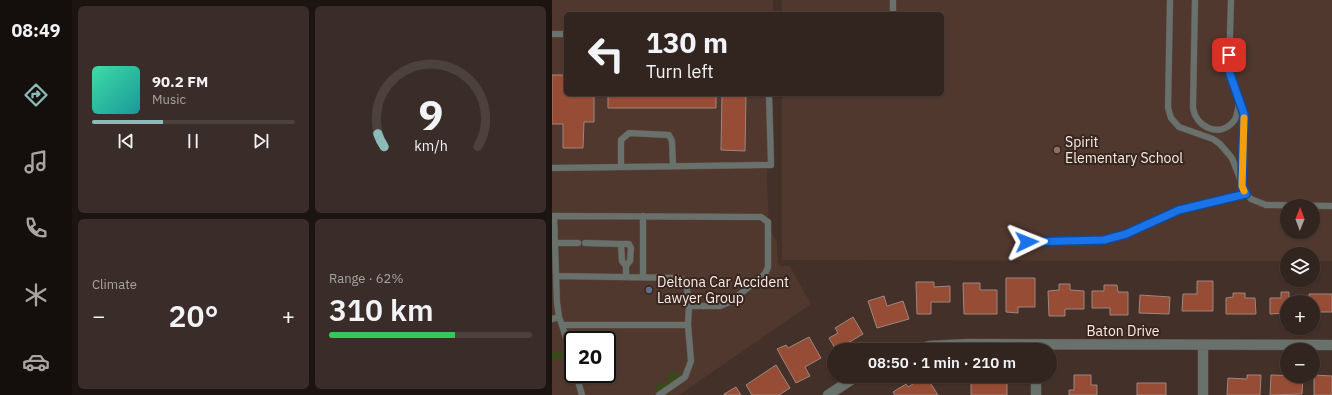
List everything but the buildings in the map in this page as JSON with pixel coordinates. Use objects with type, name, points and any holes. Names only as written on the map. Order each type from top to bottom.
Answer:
[{"type":"street","name":"Baton Drive","points":[[1057,348],[1332,344]]},
{"type":"street","points":[[1203,345],[1203,395]]},
{"type":"street","points":[[828,395],[846,383]]},
{"type":"street","points":[[1036,383],[1036,395]]},
{"type":"lane","points":[[893,0],[893,12]]},
{"type":"lane","points":[[1170,0],[1168,108],[1171,118],[1178,127],[1199,134],[1220,144],[1232,158],[1246,194],[1258,202],[1266,204],[1332,206]]},
{"type":"lane","points":[[1195,0],[1193,108],[1196,119],[1203,126],[1216,129],[1228,126],[1236,117],[1240,99]]},
{"type":"lane","points":[[1231,0],[1229,69],[1232,82],[1240,99],[1244,114],[1242,186]]},
{"type":"lane","points":[[552,34],[564,34]]},
{"type":"lane","points":[[552,168],[771,165],[769,96]]},
{"type":"lane","points":[[1199,134],[1203,126]]},
{"type":"lane","points":[[621,167],[621,140],[630,133],[669,135],[672,140],[673,166]]},
{"type":"lane","points":[[1027,242],[1104,240],[1126,234],[1179,210],[1246,194]]},
{"type":"lane","points":[[564,332],[559,317],[553,216],[761,217],[768,222],[768,267],[765,274],[725,304],[720,306],[689,306]]},
{"type":"lane","points":[[643,216],[643,277]]},
{"type":"lane","points":[[555,243],[578,243]]},
{"type":"lane","points":[[585,244],[630,245],[630,261],[626,266],[626,277]]},
{"type":"lane","points":[[556,276],[679,278],[686,281],[689,306],[688,325],[691,361],[685,377],[659,395]]},
{"type":"lane","points":[[552,319],[559,317]]},
{"type":"lane","points":[[562,325],[688,325]]},
{"type":"lane","points":[[579,383],[582,395]]},
{"type":"shaded area","points":[[552,0],[773,0],[773,12],[564,12],[564,96],[770,96],[767,180],[769,228],[777,242],[778,264],[781,266],[790,266],[811,304],[679,395],[552,395]]},
{"type":"shaded area","name":"Spirit Elementary School","points":[[782,0],[1332,0],[1332,261],[1320,261],[1320,247],[1280,247],[1280,261],[782,260],[782,96],[944,96],[944,12],[782,12]]},
{"type":"green space","points":[[564,350],[564,358],[552,360],[552,352]]},
{"type":"green space","points":[[668,372],[679,373],[680,379],[664,390],[656,392],[657,383],[668,382]]},
{"type":"slow traffic","points":[[1244,118],[1242,186],[1244,191]]},
{"type":"place","name":"Spirit Elementary School","points":[[1057,150]]},
{"type":"place","name":"Deltona Car Accident Lawyer Group","points":[[649,290]]},
{"type":"route","points":[[1027,242],[1104,240],[1126,234],[1179,210],[1246,194],[1242,186],[1244,114],[1232,82],[1229,69],[1229,55]]}]
